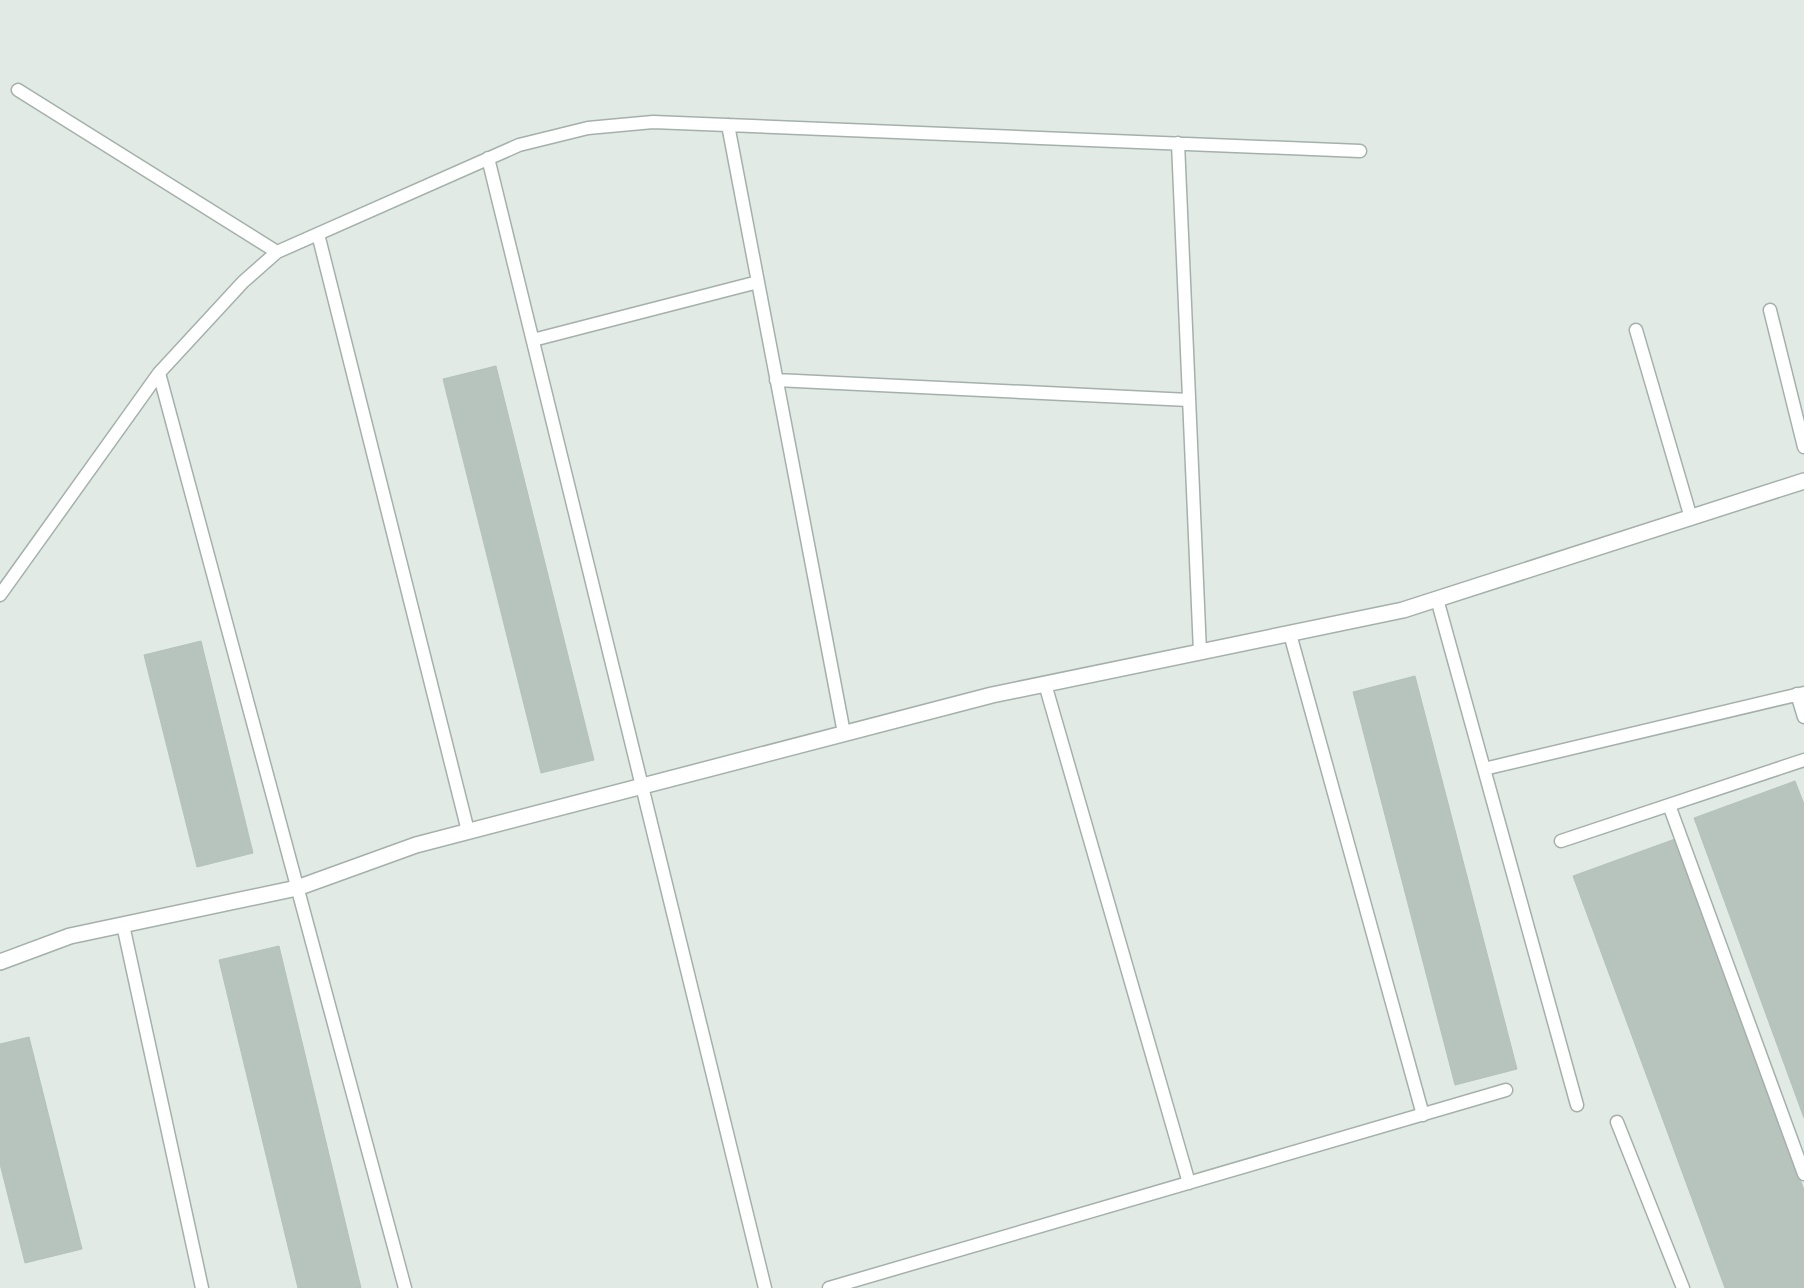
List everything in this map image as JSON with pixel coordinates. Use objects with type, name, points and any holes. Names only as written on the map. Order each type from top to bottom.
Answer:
[{"type":"street","points":[[0,962],[70,936],[297,888],[416,845],[992,695],[1403,610],[1804,482]]},
{"type":"lane","points":[[18,90],[277,252]]},
{"type":"lane","points":[[0,595],[159,372],[243,282],[277,252],[518,145],[588,128],[653,122],[1360,151]]},
{"type":"lane","points":[[728,125],[844,734]]},
{"type":"lane","points":[[1178,143],[1200,652]]},
{"type":"lane","points":[[488,158],[765,1288]]},
{"type":"lane","points":[[318,234],[468,831]]},
{"type":"lane","points":[[533,340],[758,282]]},
{"type":"lane","points":[[1770,310],[1804,447]]},
{"type":"lane","points":[[1636,330],[1691,518]]},
{"type":"lane","points":[[159,372],[405,1288]]},
{"type":"lane","points":[[776,380],[1190,400]]},
{"type":"lane","points":[[1437,599],[1577,1104]]},
{"type":"lane","points":[[1290,634],[1422,1115]]},
{"type":"lane","points":[[1045,684],[1189,1183]]},
{"type":"lane","points":[[1484,768],[1800,694],[1804,717]]},
{"type":"lane","points":[[1561,841],[1804,760]]},
{"type":"lane","points":[[1669,805],[1804,1174]]},
{"type":"lane","points":[[122,925],[202,1288]]},
{"type":"lane","points":[[829,1288],[1506,1090]]},
{"type":"lane","points":[[1618,1122],[1684,1288]]},
{"type":"building","points":[[496,366],[594,760],[541,773],[443,379]]},
{"type":"building","points":[[201,641],[253,853],[197,867],[144,655]]},
{"type":"building","points":[[1415,676],[1517,1069],[1455,1085],[1353,692]]},
{"type":"building","points":[[1795,781],[1804,804],[1804,1118],[1694,818]]},
{"type":"building","points":[[1675,839],[1804,1190],[1804,1288],[1725,1288],[1573,876]]},
{"type":"building","points":[[279,946],[361,1288],[298,1288],[219,960]]},
{"type":"building","points":[[29,1037],[82,1249],[25,1263],[0,1164],[0,1044]]}]
